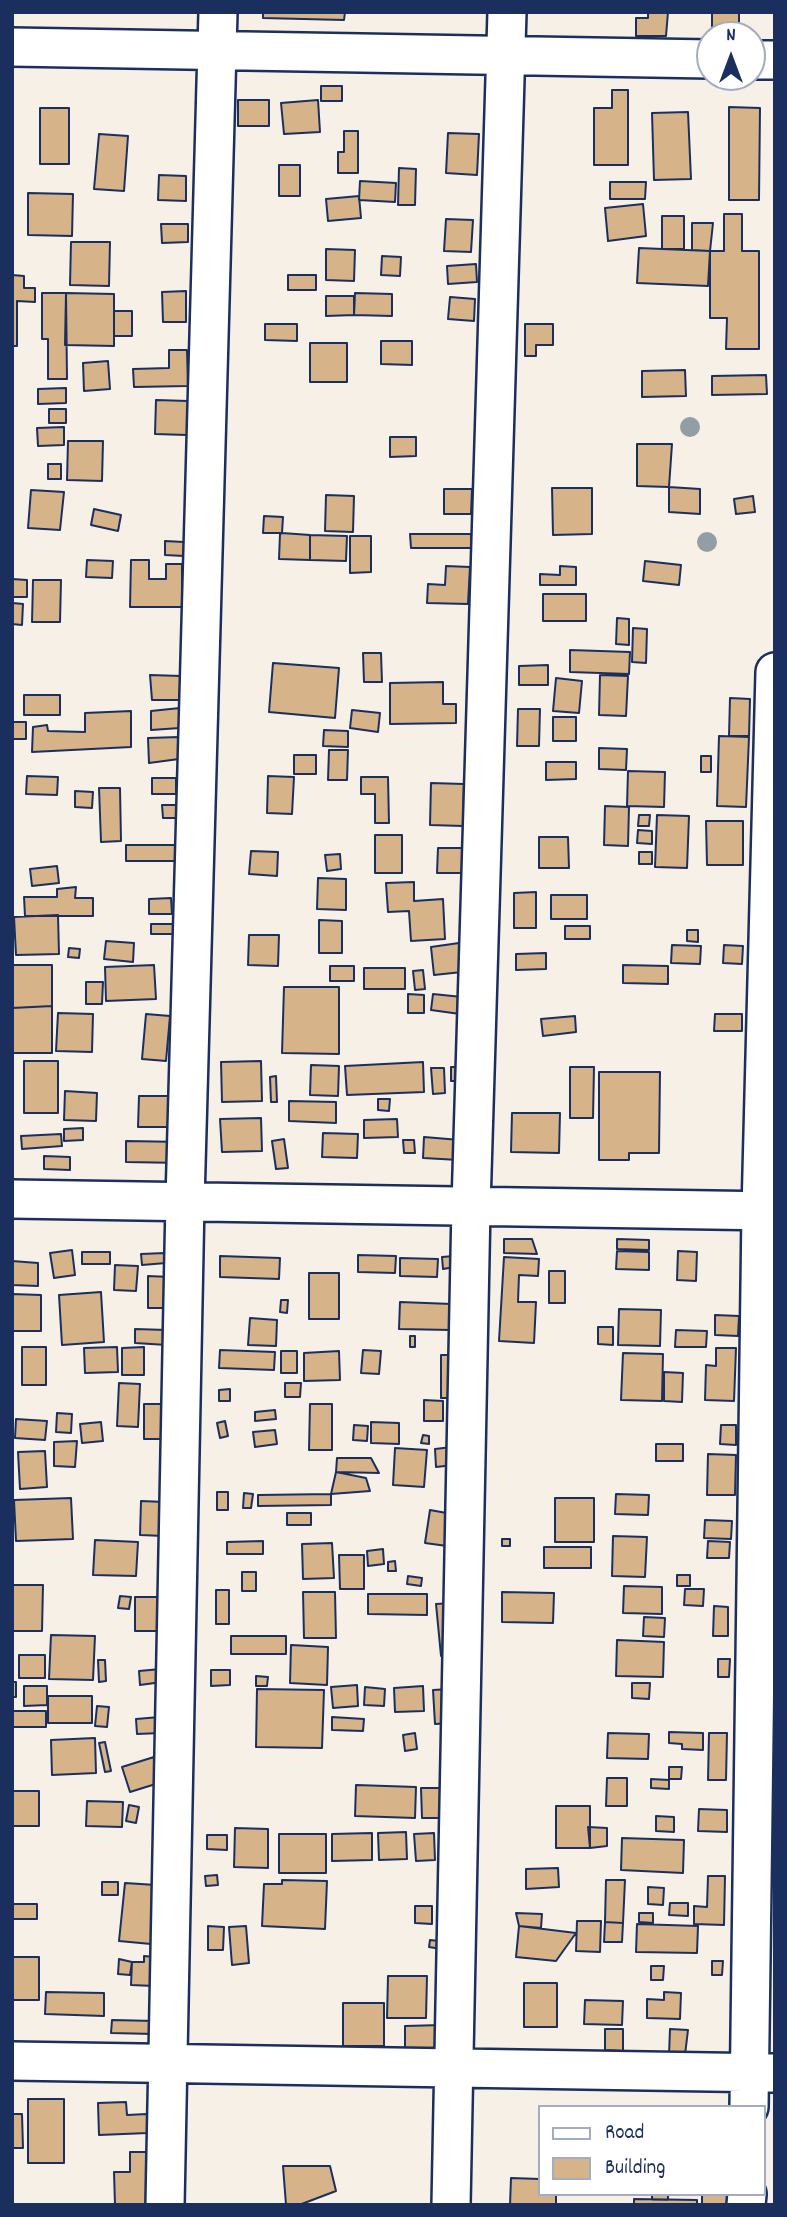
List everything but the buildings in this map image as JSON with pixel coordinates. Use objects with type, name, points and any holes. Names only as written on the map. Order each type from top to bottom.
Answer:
[{"type":"street","points":[[165,2205],[185,1201],[218,12]]},
{"type":"street","points":[[451,2205],[471,1206],[507,12]]},
{"type":"street","points":[[12,47],[696,59]]},
{"type":"street","points":[[12,2061],[453,2068],[758,2084],[775,672]]},
{"type":"street","points":[[12,1199],[768,1211]]}]
